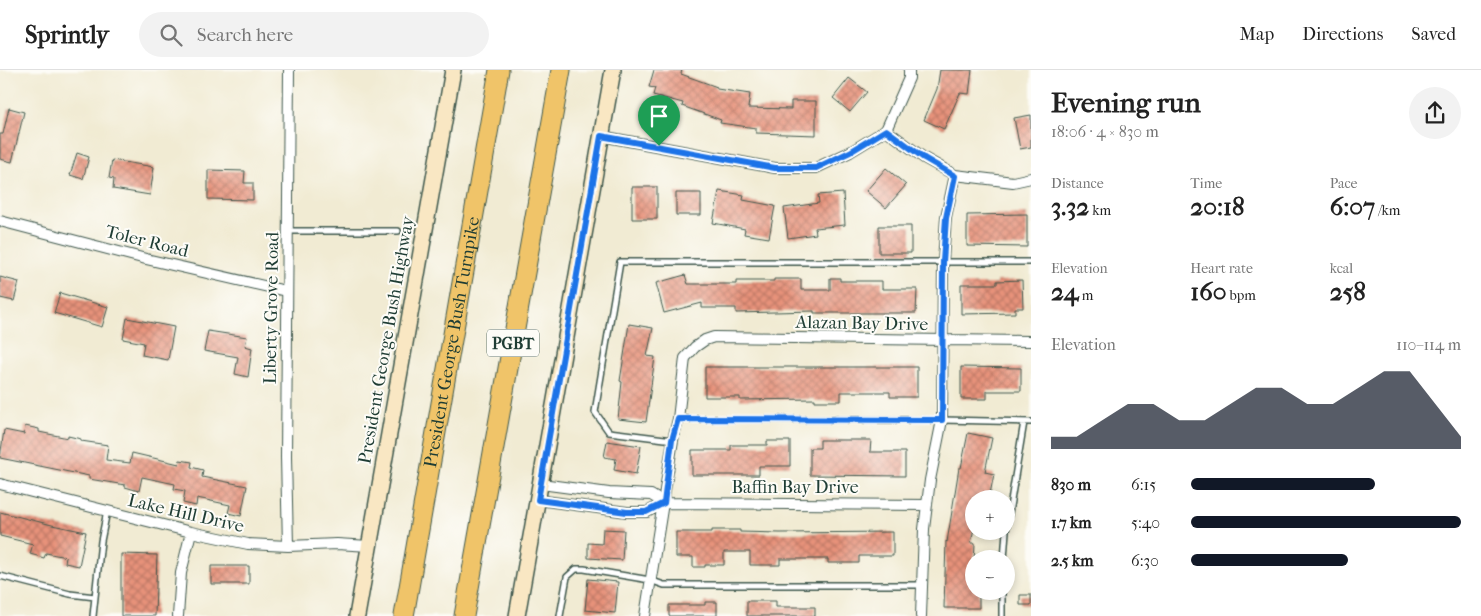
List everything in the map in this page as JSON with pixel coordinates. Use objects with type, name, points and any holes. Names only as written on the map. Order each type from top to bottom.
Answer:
[{"type":"highway","name":"President George Bush Turnpike","points":[[404,616],[499,70]]},
{"type":"highway","name":"PGBT","points":[[464,616],[561,70]]},
{"type":"main road","name":"President George Bush Highway","points":[[357,616],[453,70]]},
{"type":"main road","points":[[517,616],[613,70]]},
{"type":"street","name":"Liberty Grove Road","points":[[288,546],[286,291],[289,70]]},
{"type":"street","points":[[601,136],[775,168],[816,168],[850,152],[886,130],[909,78],[909,70]]},
{"type":"street","points":[[886,130],[924,158],[955,176],[1013,182],[1031,178]]},
{"type":"street","points":[[920,616],[924,529],[942,420],[943,262],[946,218],[955,176]]},
{"type":"street","name":"Toler Road","points":[[0,221],[146,259],[286,291]]},
{"type":"street","name":"Alazan Bay Drive","points":[[678,419],[685,358],[695,347],[705,340],[714,337],[1031,341]]},
{"type":"street","points":[[645,616],[664,503],[672,440],[678,419]]},
{"type":"street","name":"Lake Hill Drive","points":[[0,484],[190,532],[248,544],[369,546]]},
{"type":"street","name":"Baffin Bay Drive","points":[[541,484],[609,493],[651,495],[664,503]]},
{"type":"street","name":"Baffin Bay Drive","points":[[538,500],[627,512],[646,512],[664,503],[927,505]]},
{"type":"street","points":[[178,616],[181,573],[190,532]]},
{"type":"lane","points":[[288,231],[398,231]]},
{"type":"lane","points":[[672,440],[609,432],[595,412],[620,262],[1031,262]]},
{"type":"lane","points":[[678,419],[1031,422]]},
{"type":"lane","points":[[1013,490],[1024,422]]},
{"type":"lane","points":[[93,616],[107,511]]},
{"type":"lane","points":[[560,616],[567,577],[576,569],[650,580],[664,585],[921,585]]},
{"type":"lane","points":[[0,576],[70,594],[95,597]]},
{"type":"lane","points":[[1002,600],[1002,616]]},
{"type":"building","points":[[654,70],[682,70],[681,74],[717,87],[717,89],[750,94],[748,108],[791,109],[791,101],[816,101],[816,135],[756,133],[756,128],[720,123],[721,120],[682,106],[683,103],[653,95],[655,88],[649,87]]},
{"type":"building","points":[[940,70],[972,70],[969,94],[960,93],[944,129],[924,120],[937,89]]},
{"type":"building","points":[[849,78],[867,92],[850,112],[833,98]]},
{"type":"building","points":[[9,108],[24,112],[12,162],[0,159],[0,134],[3,134]]},
{"type":"building","points":[[1031,115],[1031,147],[1020,149],[1014,118]]},
{"type":"building","points":[[77,153],[89,157],[83,179],[70,175]]},
{"type":"building","points":[[112,160],[154,167],[150,195],[113,189],[114,179],[109,178]]},
{"type":"building","points":[[886,168],[906,185],[886,208],[866,191]]},
{"type":"building","points":[[208,170],[245,171],[244,183],[253,183],[253,200],[208,199]]},
{"type":"building","points":[[632,187],[657,187],[657,219],[632,219]]},
{"type":"building","points":[[719,191],[744,195],[743,200],[775,206],[769,238],[744,234],[745,229],[713,223]]},
{"type":"building","points":[[676,193],[701,193],[701,215],[676,215]]},
{"type":"building","points":[[843,193],[845,225],[815,228],[816,234],[788,238],[784,208],[819,203],[818,195]]},
{"type":"building","points":[[1027,214],[1027,247],[967,246],[967,215]]},
{"type":"building","points":[[879,226],[911,226],[911,253],[879,253]]},
{"type":"building","points":[[685,275],[688,284],[736,284],[736,281],[801,279],[801,290],[830,290],[830,278],[840,278],[840,281],[882,281],[882,289],[917,289],[916,313],[814,313],[814,311],[736,313],[736,308],[702,308],[702,303],[664,313],[656,283]]},
{"type":"building","points":[[0,277],[19,282],[14,301],[0,298]]},
{"type":"building","points":[[1022,280],[1023,308],[1015,308],[1015,313],[961,314],[961,284],[997,284],[997,281]]},
{"type":"building","points":[[60,293],[108,307],[102,327],[54,313]]},
{"type":"building","points":[[127,318],[174,327],[168,360],[142,355],[144,343],[123,339]]},
{"type":"building","points":[[629,324],[653,328],[647,356],[655,357],[646,422],[618,419],[622,382],[620,381]]},
{"type":"building","points":[[208,331],[247,337],[245,346],[252,348],[248,377],[235,374],[238,357],[204,351]]},
{"type":"building","points":[[705,367],[917,367],[917,397],[890,397],[890,392],[841,392],[841,401],[815,401],[815,399],[740,400],[740,397],[705,397]]},
{"type":"building","points":[[961,367],[1021,368],[1021,391],[987,391],[987,399],[961,399]]},
{"type":"building","points":[[25,426],[39,429],[39,432],[108,445],[106,460],[130,463],[132,453],[179,464],[180,460],[192,462],[191,467],[203,470],[202,477],[247,486],[241,516],[228,513],[230,505],[197,498],[196,506],[183,503],[185,491],[174,489],[175,484],[142,477],[139,491],[125,487],[125,485],[89,479],[89,476],[0,458],[4,430],[24,434]]},
{"type":"building","points":[[968,433],[992,438],[985,472],[994,474],[991,490],[965,490],[965,540],[972,540],[971,543],[975,543],[975,550],[965,550],[965,600],[979,600],[979,608],[944,608],[946,541],[959,468],[961,468]]},
{"type":"building","points":[[820,440],[871,440],[870,452],[905,452],[905,476],[810,475],[810,448],[820,448]]},
{"type":"building","points":[[607,441],[641,446],[636,474],[614,470],[616,459],[604,457]]},
{"type":"building","points":[[767,441],[790,441],[790,466],[759,466],[759,475],[692,475],[692,450],[731,450],[731,445],[767,445]]},
{"type":"building","points":[[0,512],[86,532],[79,566],[65,563],[66,557],[46,553],[44,558],[30,554],[33,544],[0,536]]},
{"type":"building","points":[[603,529],[624,530],[622,560],[588,558],[588,543],[602,544]]},
{"type":"building","points":[[712,530],[780,533],[893,532],[893,556],[859,556],[859,563],[828,563],[828,559],[780,559],[780,565],[750,565],[750,552],[724,552],[724,565],[705,565],[705,567],[693,567],[693,557],[676,557],[676,532],[712,532]]},
{"type":"building","points":[[121,554],[157,555],[155,616],[121,616]]},
{"type":"building","points":[[211,566],[249,566],[249,584],[211,584]]},
{"type":"building","points":[[588,579],[618,582],[615,613],[585,610]]},
{"type":"building","points":[[1020,595],[1031,595],[1031,605],[1020,605]]},
{"type":"building","points":[[747,601],[776,601],[776,607],[815,607],[815,616],[747,616]]},
{"type":"building","points":[[705,602],[717,602],[717,616],[669,616],[669,605],[705,605]]},
{"type":"route","points":[[886,130],[924,158],[955,176],[946,218],[943,262],[942,420],[678,419],[672,440],[664,503],[646,512],[627,512],[538,500],[601,136],[659,146],[775,168],[816,168],[850,152],[886,130]]}]
